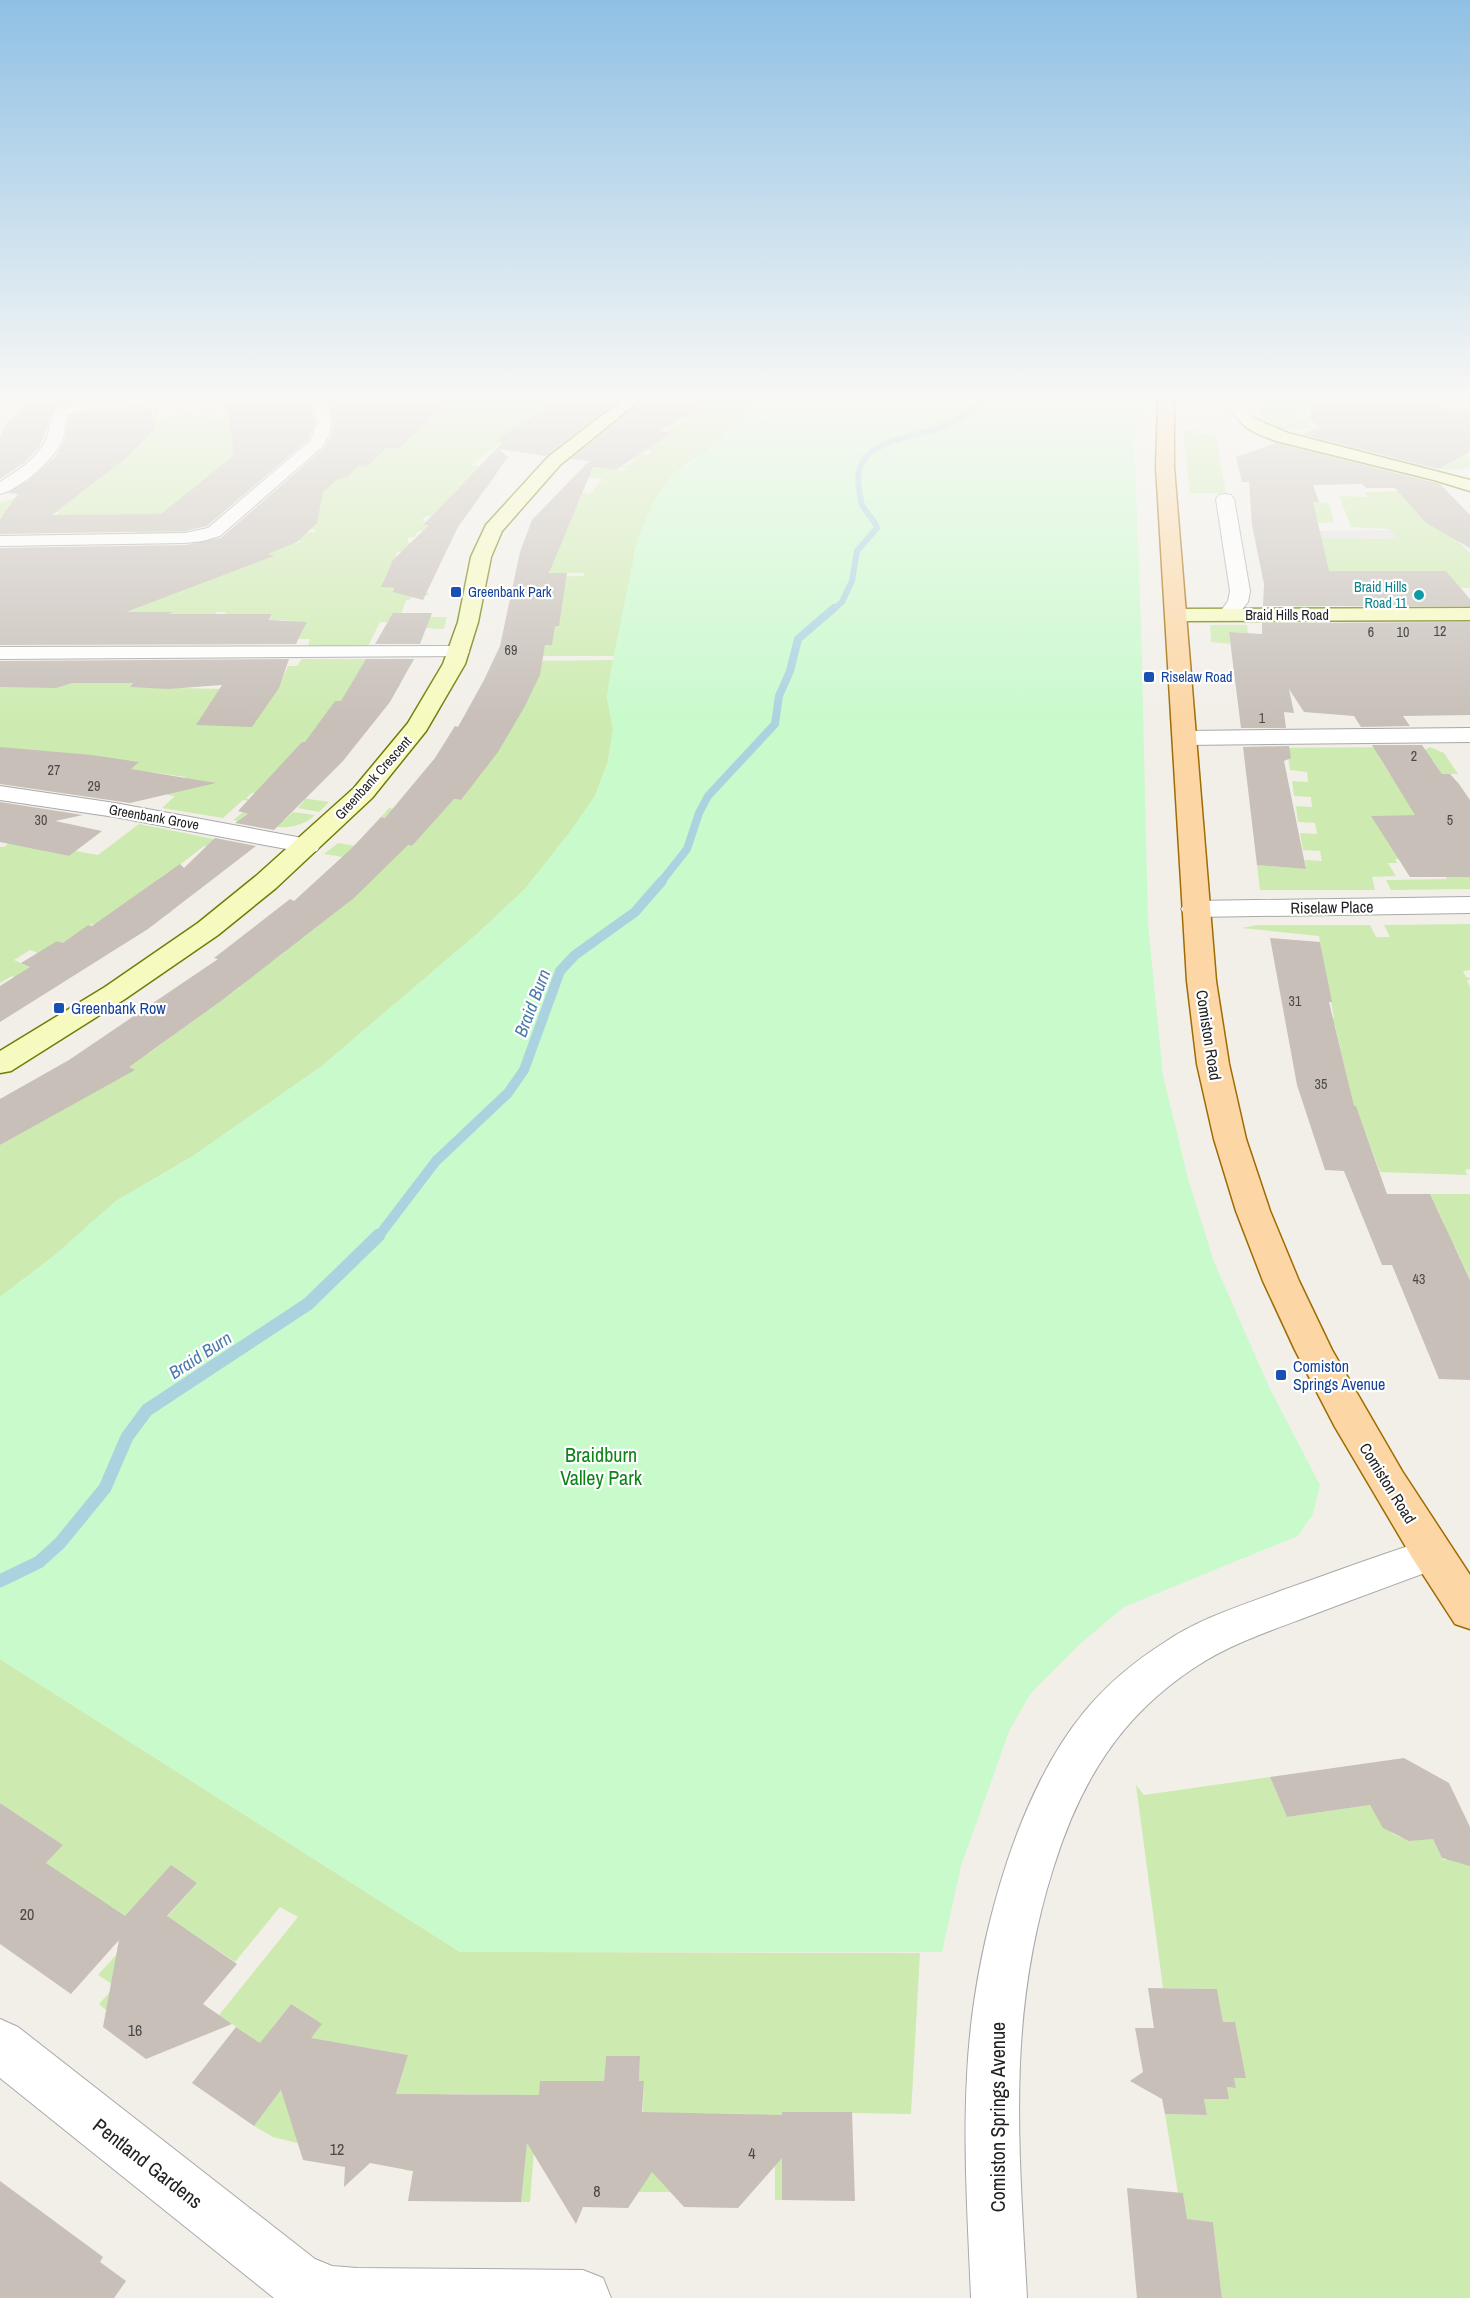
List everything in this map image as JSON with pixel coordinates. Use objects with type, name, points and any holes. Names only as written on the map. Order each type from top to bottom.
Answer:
[{"type":"main road","name":"Comiston Road","points":[[1169,507],[1186,738],[1194,909],[1205,1010],[1221,1104],[1237,1167],[1263,1241],[1288,1300],[1357,1434],[1457,1585]]},
{"type":"street","points":[[0,541],[209,540],[243,507]]},
{"type":"street","name":"Greenbank Crescent","points":[[0,1064],[73,1020],[183,947],[238,905],[308,846],[363,793],[399,752],[425,716],[459,652],[468,622],[481,557],[493,529],[513,507]]},
{"type":"street","points":[[1225,507],[1240,591],[1238,602],[1227,615]]},
{"type":"street","name":"Braid Hills Road","points":[[1176,615],[1470,614]]},
{"type":"street","points":[[0,653],[459,652]]},
{"type":"street","points":[[1186,738],[1467,739]]},
{"type":"street","name":"Greenbank Grove","points":[[0,792],[115,810],[308,846]]},
{"type":"street","name":"Riselaw Place","points":[[1194,909],[1470,905]]},
{"type":"street","name":"Comiston Springs Avenue","points":[[999,2298],[993,2081],[1000,1987],[1005,1957],[1040,1831],[1077,1757],[1105,1719],[1137,1686],[1183,1653],[1232,1627],[1390,1568],[1457,1585]]},
{"type":"street","name":"Pentland Gardens","points":[[0,2045],[293,2289],[357,2296],[583,2298]]},
{"type":"green space","points":[[0,507],[187,507],[181,525],[191,532],[134,534],[137,529],[120,514],[107,514],[97,529],[45,530],[59,512],[0,516]]},
{"type":"green space","points":[[304,507],[473,509],[471,511],[437,510],[431,516],[426,516],[422,520],[427,521],[423,524],[429,525],[426,529],[446,531],[418,531],[415,537],[409,537],[407,542],[431,552],[397,552],[395,558],[403,558],[384,587],[429,593],[429,595],[412,596],[410,600],[406,600],[400,617],[447,617],[444,629],[380,622],[368,646],[308,646],[310,639],[299,639],[307,622],[285,626],[287,620],[274,620],[264,639],[272,614],[262,614],[255,626],[211,639],[226,612],[217,612],[208,626],[133,618],[0,567],[249,550],[301,542],[298,539],[257,534],[315,532],[315,529],[292,530]]},
{"type":"green space","points":[[575,507],[657,507],[636,547],[614,656],[510,656],[518,577],[584,576],[584,573],[550,573],[552,559],[517,558],[537,557],[568,528]]},
{"type":"green space","name":"Braidburn Valley Park","points":[[652,507],[1137,507],[1148,924],[1163,1076],[1189,1182],[1214,1262],[1270,1389],[1320,1485],[1313,1514],[1298,1536],[1124,1607],[1081,1643],[1031,1693],[1010,1729],[961,1866],[942,1952],[460,1952],[0,1659],[0,1297],[55,1255],[116,1201],[193,1156],[322,1066],[478,933],[525,889],[595,796],[608,761],[613,730],[607,697],[610,674],[638,537]]},
{"type":"green space","points":[[1311,507],[1330,507],[1334,522],[1310,524]]},
{"type":"green space","points":[[1343,507],[1413,507],[1432,527],[1443,527],[1470,553],[1470,588],[1460,588],[1446,571],[1342,578],[1358,606],[1341,606],[1338,603],[1331,606],[1295,607],[1291,602],[1321,538],[1398,539],[1389,529],[1351,527]]},
{"type":"green space","points":[[1210,625],[1247,625],[1248,633],[1229,632],[1230,644],[1211,642]]},
{"type":"green space","points":[[302,659],[414,659],[410,667],[363,665],[352,684],[400,685],[395,692],[348,702],[335,701],[332,706],[380,715],[374,718],[351,747],[303,742],[299,746],[302,798],[329,802],[319,812],[298,808],[305,800],[252,793],[246,798],[254,802],[243,800],[223,818],[162,808],[175,796],[167,795],[186,777],[151,772],[131,789],[112,786],[138,762],[45,751],[43,753],[0,754],[0,687],[26,687],[145,666],[130,687],[227,689],[279,686],[288,666],[297,666]]},
{"type":"green space","points":[[614,660],[607,697],[613,730],[608,761],[595,796],[525,889],[478,933],[322,1066],[193,1156],[116,1201],[55,1255],[0,1297],[0,1145],[133,1070],[109,1057],[128,1045],[149,1053],[240,987],[222,980],[268,960],[273,961],[286,951],[281,949],[286,932],[304,937],[354,897],[379,873],[368,861],[324,854],[338,843],[392,852],[399,844],[412,846],[426,830],[413,828],[417,823],[381,817],[389,808],[426,813],[444,798],[461,800],[515,723],[524,661]]},
{"type":"green space","points":[[1421,747],[1379,757],[1390,775],[1400,775],[1470,815],[1371,816],[1435,859],[1395,859],[1397,863],[1388,863],[1396,876],[1372,877],[1375,890],[1260,890],[1257,865],[1306,869],[1305,860],[1322,861],[1320,851],[1303,850],[1300,833],[1317,834],[1315,823],[1298,822],[1296,806],[1312,807],[1311,797],[1294,796],[1292,781],[1308,782],[1307,772],[1290,770],[1288,757],[1246,748]]},
{"type":"green space","points":[[1430,747],[1444,753],[1458,774],[1442,774],[1433,760],[1421,760],[1422,752]]},
{"type":"green space","points":[[293,812],[315,815],[297,825],[287,827],[265,826],[233,820],[242,813],[285,820]]},
{"type":"green space","points":[[69,824],[78,826],[45,851],[68,856],[76,851],[98,855],[139,824],[254,847],[244,855],[204,846],[177,867],[209,882],[168,872],[131,900],[172,911],[165,916],[88,925],[79,932],[80,949],[57,941],[38,953],[30,950],[14,960],[30,967],[26,970],[57,986],[49,991],[12,976],[0,983],[0,847],[4,847],[15,839]]},
{"type":"green space","points":[[1446,877],[1470,877],[1470,889],[1391,890],[1386,880],[1447,879]]},
{"type":"green space","points":[[1470,924],[1470,970],[1463,971],[1466,977],[1470,978],[1467,980],[1470,987],[1470,1169],[1465,1170],[1467,1175],[1380,1172],[1356,1107],[1318,1105],[1349,1086],[1335,1025],[1310,1023],[1309,1017],[1334,1018],[1319,936],[1242,928],[1258,925],[1370,925],[1376,937],[1390,937],[1384,925]]},
{"type":"green space","points":[[1430,1194],[1470,1194],[1470,1279],[1455,1247],[1431,1247],[1444,1223]]},
{"type":"green space","points":[[0,1659],[460,1952],[920,1953],[911,2114],[782,2112],[782,2200],[775,2200],[775,2135],[752,2134],[752,2114],[673,2113],[670,2192],[639,2192],[644,2082],[639,2081],[640,2056],[606,2056],[604,2082],[535,2137],[530,2202],[521,2202],[531,2095],[447,2094],[440,2147],[416,2147],[412,2171],[404,2170],[418,2121],[377,2157],[408,2055],[332,2042],[297,2143],[273,2137],[254,2126],[297,2069],[291,2064],[321,2024],[291,2004],[273,2026],[267,2048],[219,2015],[298,1917],[280,1907],[235,1962],[180,1925],[106,2010],[99,2004],[115,1986],[98,1975],[141,1927],[152,1934],[197,1883],[171,1866],[125,1917],[10,1901],[63,1845],[0,1803]]},
{"type":"green space","points":[[1270,1777],[1287,1817],[1370,1805],[1382,1824],[1395,1835],[1410,1839],[1433,1839],[1443,1860],[1456,1858],[1470,1864],[1470,2298],[1222,2298],[1213,2222],[1187,2219],[1183,2194],[1178,2193],[1165,2114],[1207,2115],[1204,2099],[1229,2099],[1227,2087],[1236,2088],[1234,2078],[1246,2078],[1235,2023],[1223,2022],[1217,1989],[1163,1988],[1136,1785],[1144,1795]]},
{"type":"shaded area","points":[[1390,530],[1399,539],[1321,538],[1319,531]]},
{"type":"building","points":[[8,507],[62,507],[52,515],[161,514],[169,507],[229,507],[207,526],[185,531],[0,534],[0,519]]},
{"type":"building","points":[[256,507],[320,507],[317,523],[297,542],[268,554],[274,556],[126,612],[272,614],[269,620],[307,622],[296,644],[0,645],[0,548],[185,545],[221,538]]},
{"type":"building","points":[[440,507],[472,507],[458,527],[423,600],[393,592],[394,588],[381,587],[393,560],[429,525],[423,525]]},
{"type":"building","points":[[544,507],[576,507],[549,573],[567,573],[559,626],[555,626],[552,645],[545,645],[540,675],[525,706],[498,752],[461,800],[454,799],[412,846],[408,845],[354,898],[221,1001],[129,1067],[135,1070],[0,1145],[0,1099],[69,1060],[218,959],[214,958],[290,899],[294,901],[352,848],[381,817],[385,818],[435,758],[455,726],[458,727],[484,680],[500,646],[520,552],[532,520]]},
{"type":"building","points":[[1251,507],[1314,507],[1329,571],[1446,571],[1470,599],[1470,606],[1263,606],[1264,584]]},
{"type":"building","points":[[1412,507],[1462,507],[1470,515],[1470,548],[1426,523]]},
{"type":"building","points":[[393,613],[432,613],[420,644],[375,644]]},
{"type":"building","points":[[1470,622],[1470,715],[1403,716],[1410,726],[1361,727],[1354,716],[1304,712],[1289,689],[1294,713],[1284,712],[1286,728],[1241,728],[1229,632],[1262,634],[1262,623]]},
{"type":"building","points":[[289,659],[279,688],[252,727],[196,725],[222,685],[168,689],[130,687],[133,683],[72,683],[56,688],[0,687],[0,661]]},
{"type":"building","points":[[366,659],[414,659],[390,702],[343,761],[274,830],[235,823],[248,814],[238,811],[302,742],[305,742],[335,701],[341,701]]},
{"type":"building","points":[[1372,745],[1422,745],[1442,774],[1450,774],[1459,784],[1470,800],[1470,877],[1410,877],[1371,816],[1415,815]]},
{"type":"building","points":[[1289,746],[1291,758],[1284,761],[1306,869],[1257,865],[1243,747]]},
{"type":"building","points":[[0,747],[92,755],[139,762],[131,769],[216,783],[130,803],[0,784]]},
{"type":"building","points":[[0,802],[83,815],[55,821],[102,831],[69,856],[0,842]]},
{"type":"building","points":[[215,838],[256,846],[148,929],[0,1022],[0,986],[30,967],[21,963],[57,941],[63,943],[88,925],[92,926],[180,864],[184,868]]},
{"type":"building","points":[[1270,938],[1320,942],[1332,1002],[1329,1002],[1354,1106],[1356,1106],[1387,1194],[1430,1194],[1470,1280],[1470,1380],[1439,1379],[1392,1265],[1382,1265],[1344,1171],[1325,1170],[1297,1085]]},
{"type":"building","points":[[1404,1758],[1449,1783],[1470,1827],[1470,1866],[1442,1858],[1433,1839],[1409,1841],[1383,1828],[1370,1805],[1287,1817],[1270,1777]]},
{"type":"building","points":[[0,1803],[63,1845],[46,1863],[125,1916],[171,1865],[197,1883],[167,1916],[237,1964],[203,2004],[232,2024],[146,2059],[103,2027],[119,1940],[71,1994],[0,1944]]},
{"type":"building","points":[[1148,1988],[1217,1989],[1223,2022],[1235,2022],[1246,2078],[1234,2078],[1236,2088],[1227,2087],[1229,2099],[1204,2099],[1207,2115],[1165,2114],[1162,2099],[1130,2081],[1143,2072],[1135,2028],[1154,2028]]},
{"type":"building","points":[[291,2004],[322,2024],[311,2038],[408,2055],[396,2094],[539,2095],[540,2081],[604,2081],[606,2056],[640,2056],[639,2081],[644,2081],[642,2112],[782,2115],[782,2112],[852,2112],[855,2201],[782,2200],[782,2158],[738,2208],[684,2207],[652,2172],[628,2208],[583,2207],[576,2224],[527,2143],[521,2202],[408,2201],[413,2171],[370,2163],[344,2187],[345,2167],[303,2160],[281,2090],[254,2126],[192,2083],[236,2027],[260,2043]]},
{"type":"building","points":[[0,2181],[103,2257],[100,2262],[126,2281],[114,2298],[0,2298]]},
{"type":"building","points":[[1127,2188],[1183,2193],[1187,2219],[1213,2222],[1222,2298],[1137,2298]]},
{"type":"waterway","name":"Braid Burn","points":[[833,610],[842,602],[852,581],[857,551],[877,528],[863,507]]},
{"type":"waterway","name":"Braid Burn","points":[[661,882],[687,849],[699,813],[708,796],[775,724],[779,696],[790,671],[798,639],[834,608]]},
{"type":"waterway","name":"Braid Burn","points":[[378,1237],[436,1161],[508,1093],[524,1070],[560,971],[575,955],[635,912],[662,881]]},
{"type":"waterway","name":"Braid Burn","points":[[0,1581],[39,1562],[60,1543],[105,1488],[127,1437],[147,1410],[308,1304],[379,1235]]},
{"type":"place","name":"Greenbank Park","points":[[456,592]]},
{"type":"place","name":"Braid Hills Road 11","points":[[1419,595]]},
{"type":"place","name":"Riselaw Road","points":[[1149,677]]},
{"type":"place","name":"Greenbank Row","points":[[59,1008]]},
{"type":"place","name":"Comiston Springs Avenue","points":[[1281,1375]]}]
